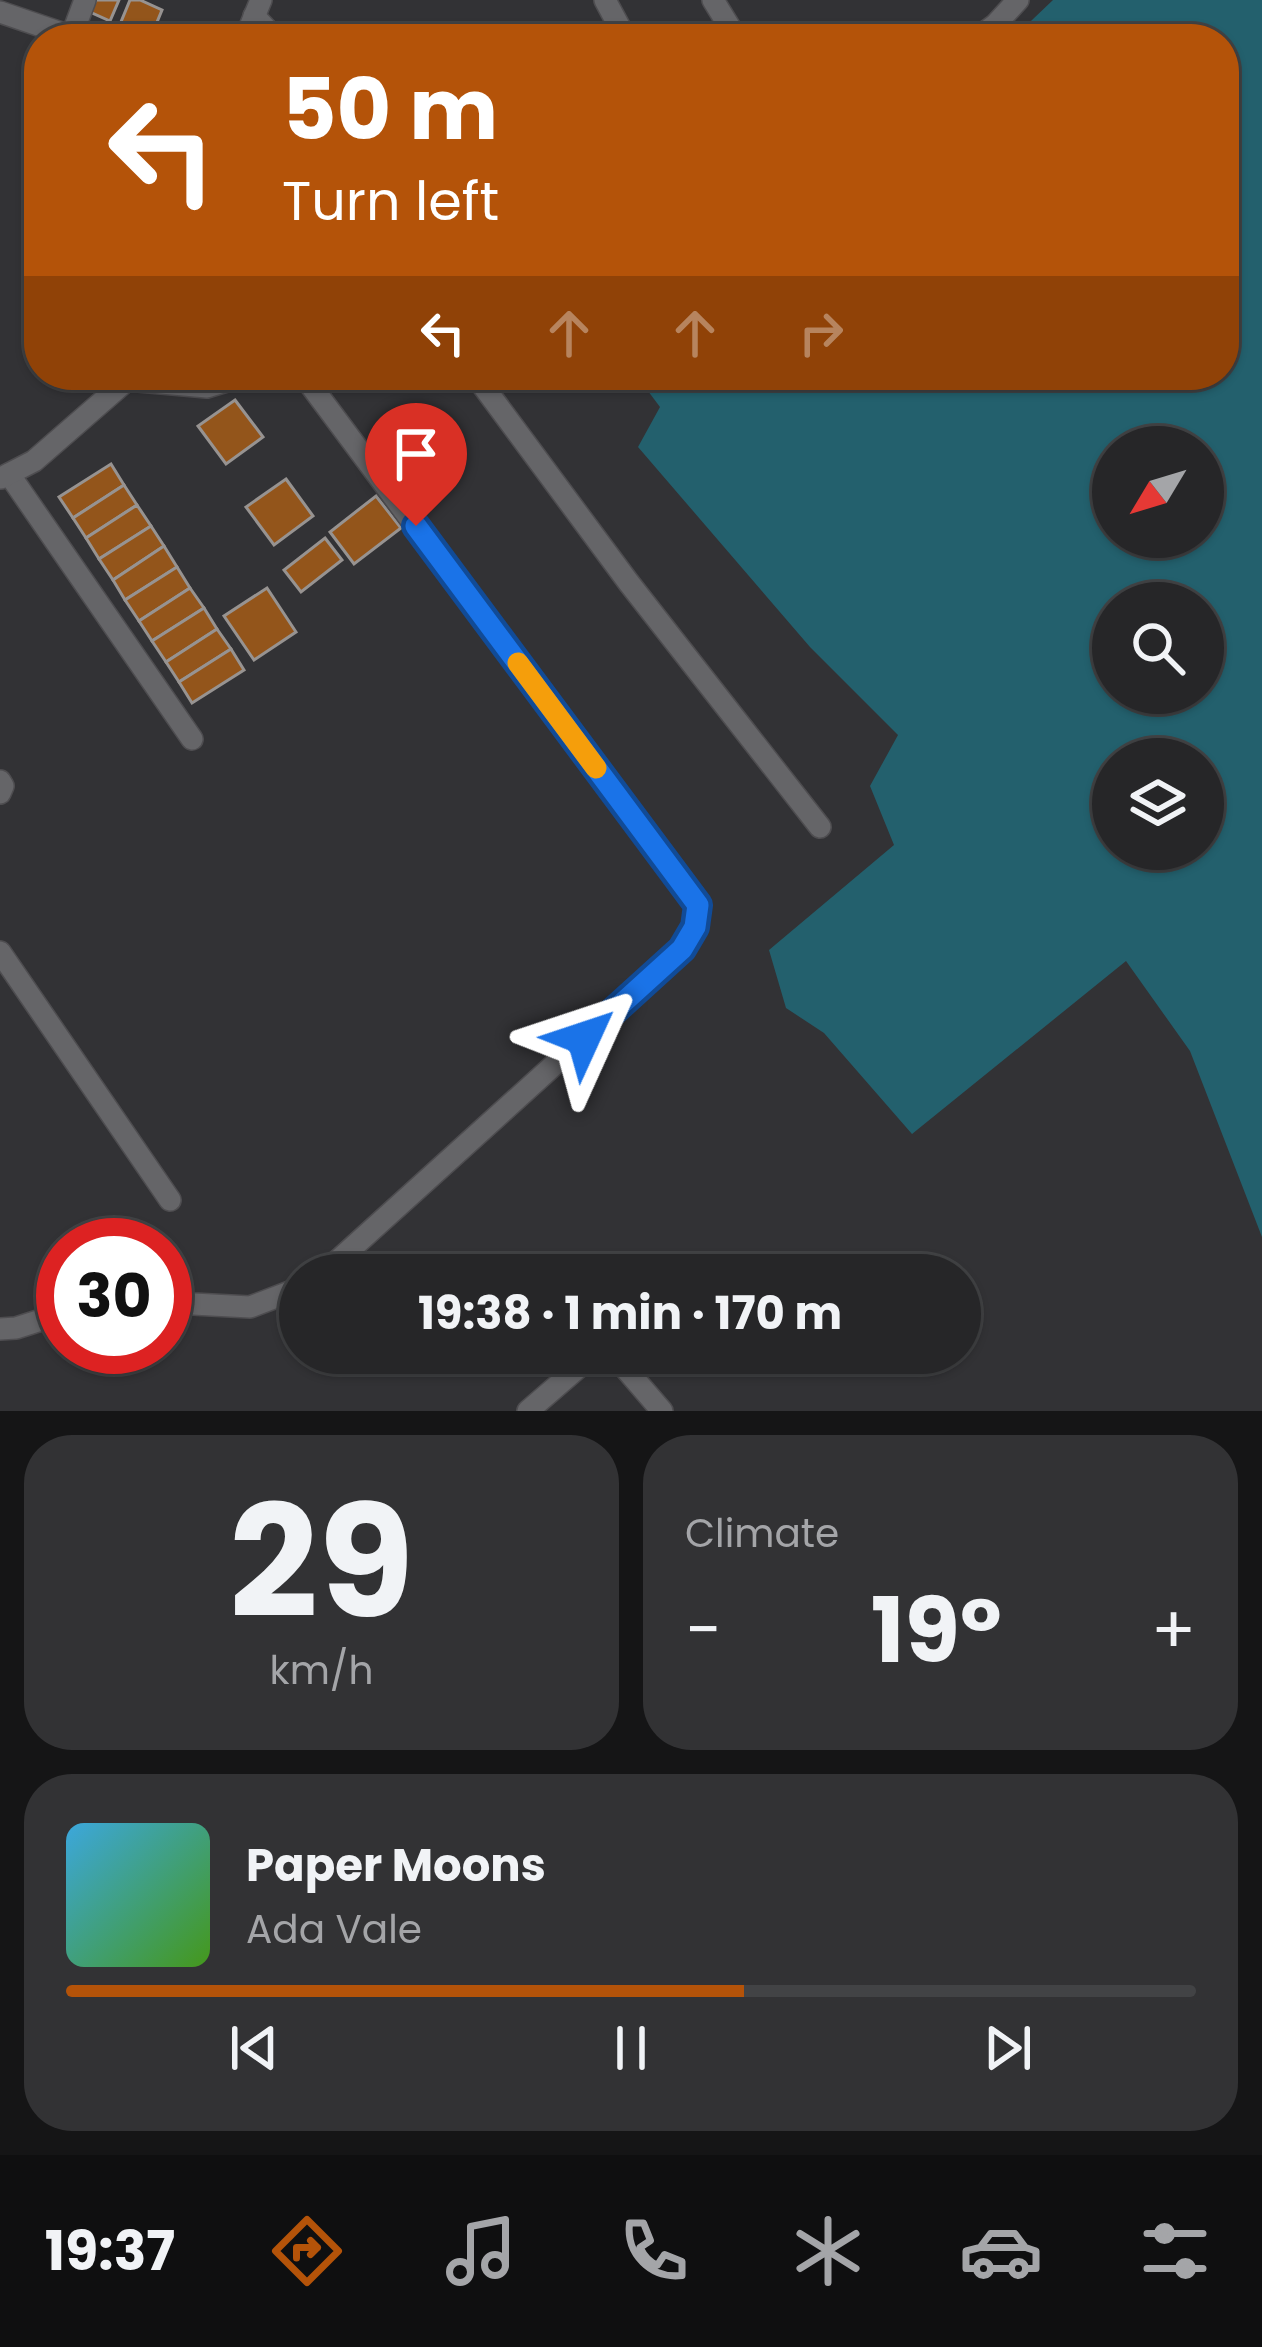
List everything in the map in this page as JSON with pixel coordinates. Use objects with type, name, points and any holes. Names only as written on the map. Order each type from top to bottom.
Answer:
[{"type":"street","points":[[996,24],[1018,0]]},
{"type":"street","points":[[0,12],[36,24]]},
{"type":"street","points":[[114,390],[34,461],[5,476],[193,739]]},
{"type":"street","points":[[314,390],[698,905],[695,927],[682,949],[345,1254]]},
{"type":"street","points":[[487,390],[629,584],[820,827]]},
{"type":"street","points":[[0,781],[0,793]]},
{"type":"street","points":[[0,952],[170,1200]]},
{"type":"street","points":[[192,1304],[250,1307],[279,1296]]},
{"type":"street","points":[[0,1329],[36,1322]]},
{"type":"street","points":[[528,1411],[571,1374]]},
{"type":"street","points":[[630,1374],[662,1411]]},
{"type":"water","points":[[1053,0],[1262,0],[1262,1237],[1190,1051],[1126,961],[912,1134],[824,1033],[786,1008],[769,950],[894,845],[870,786],[898,735],[810,647],[638,447],[660,407],[647,390],[1239,390],[1239,24],[1028,24]]},
{"type":"building","points":[[96,0],[119,0],[110,21],[90,12]]},
{"type":"building","points":[[130,0],[162,10],[156,24],[120,24]]},
{"type":"building","points":[[235,400],[263,437],[226,464],[198,426]]},
{"type":"building","points":[[111,464],[124,485],[73,518],[59,497]]},
{"type":"building","points":[[286,479],[313,516],[274,545],[246,507]]},
{"type":"building","points":[[124,485],[137,505],[86,538],[73,518]]},
{"type":"building","points":[[376,496],[401,528],[354,564],[330,532]]},
{"type":"building","points":[[137,505],[151,526],[99,559],[86,538]]},
{"type":"building","points":[[151,526],[164,546],[113,580],[99,559]]},
{"type":"building","points":[[325,538],[342,560],[301,592],[284,570]]},
{"type":"building","points":[[164,546],[177,567],[125,600],[113,580]]},
{"type":"building","points":[[177,567],[190,588],[139,621],[125,600]]},
{"type":"building","points":[[190,588],[204,608],[152,641],[139,621]]},
{"type":"building","points":[[267,588],[296,632],[254,660],[224,616]]},
{"type":"building","points":[[204,608],[217,629],[166,662],[152,641]]},
{"type":"building","points":[[217,629],[231,649],[179,682],[166,662]]},
{"type":"building","points":[[231,649],[244,670],[192,703],[179,682]]},
{"type":"slow traffic","points":[[518,663],[596,768]]},
{"type":"route","points":[[416,526],[698,905],[695,927],[682,949],[584,1038]]}]
